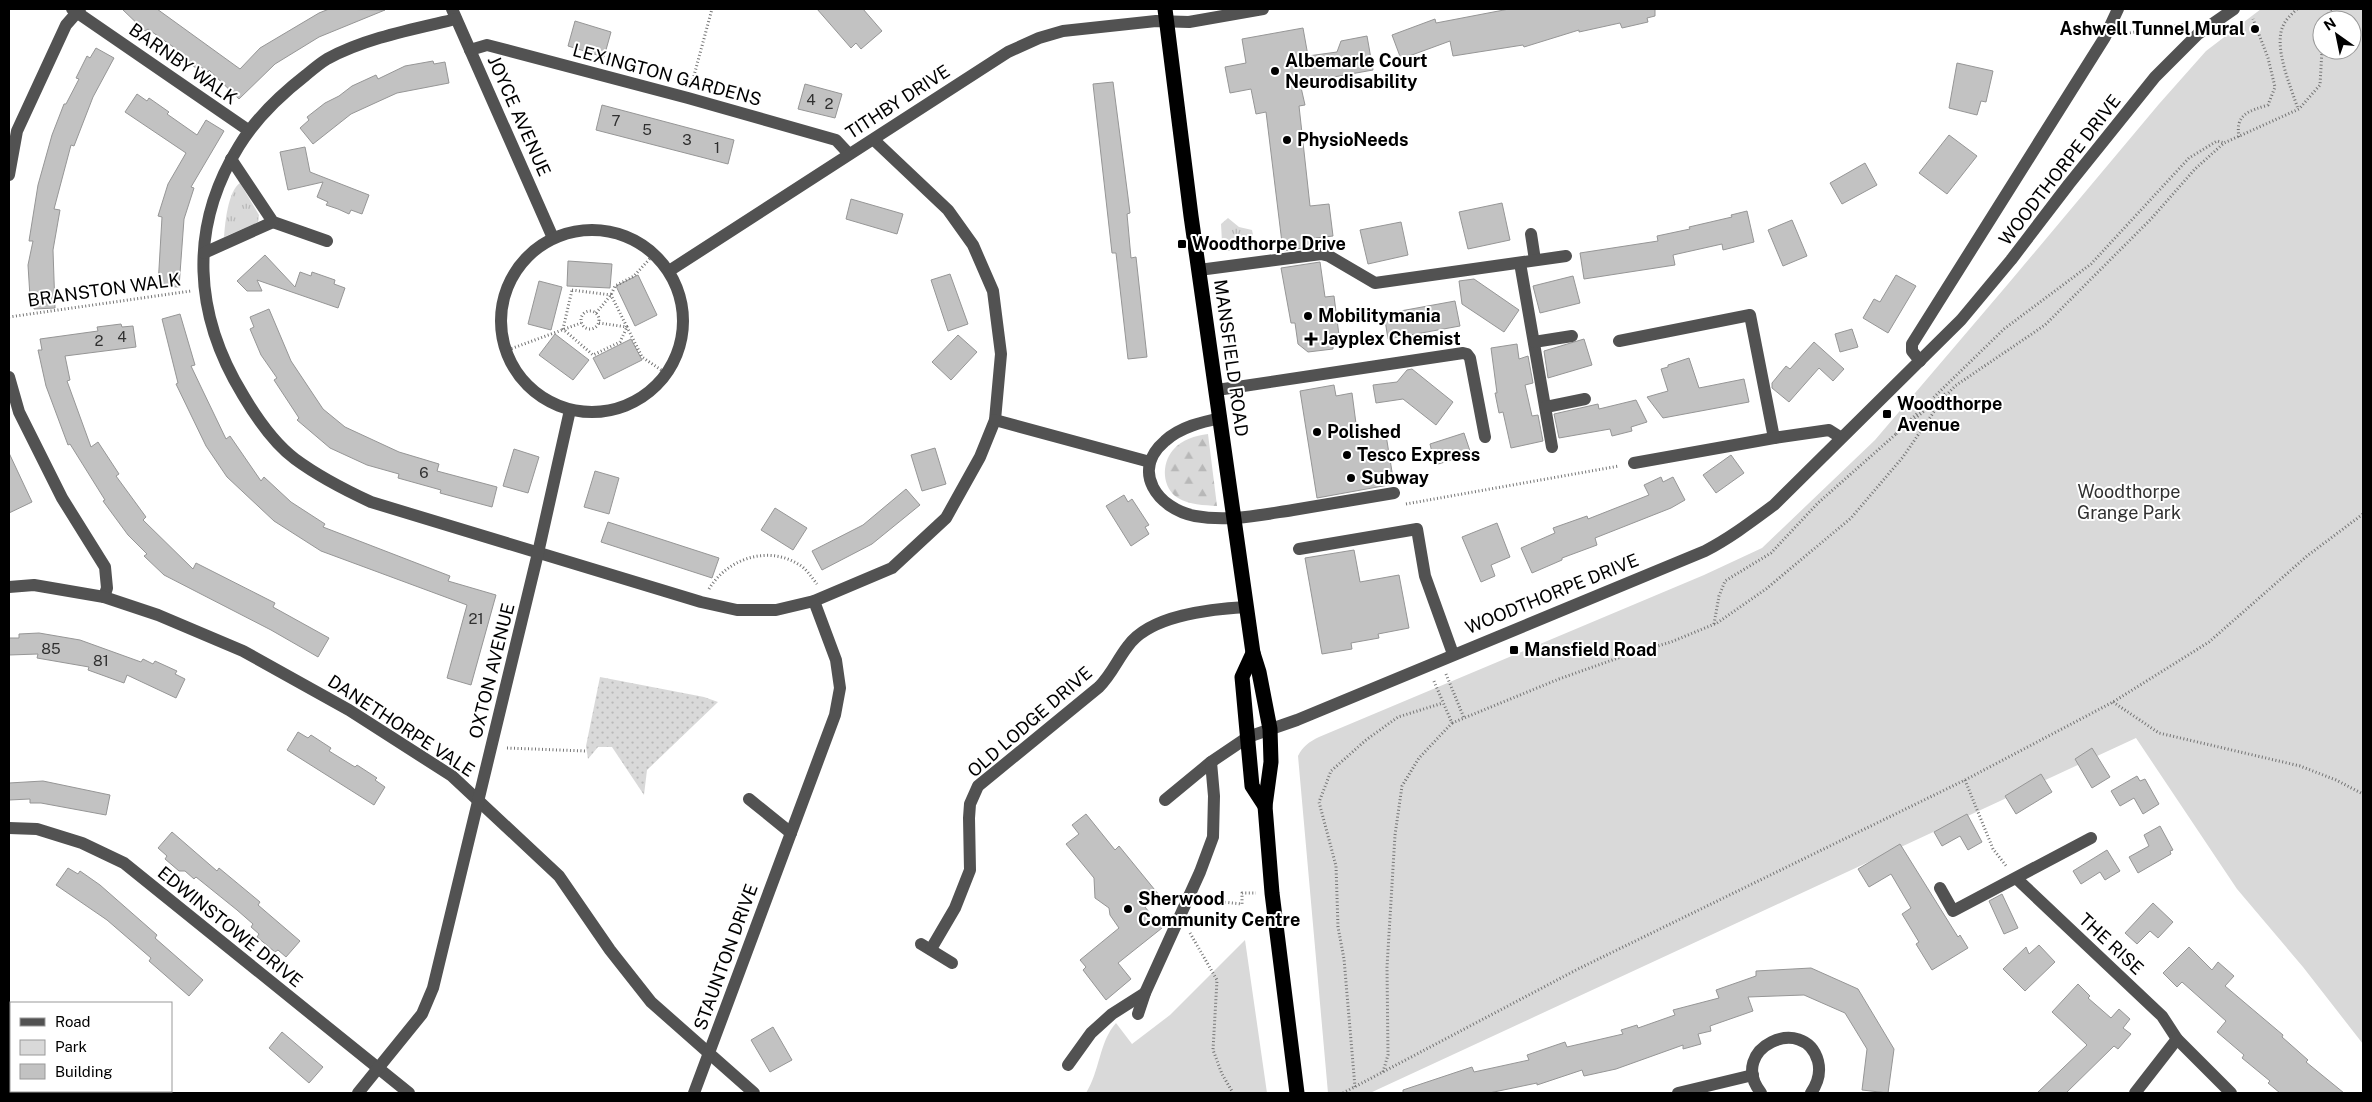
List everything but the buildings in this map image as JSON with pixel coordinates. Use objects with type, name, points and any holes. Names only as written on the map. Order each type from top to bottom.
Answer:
[{"type":"highway","name":"MANSFIELD ROAD","points":[[1166,15],[1199,270],[1253,653],[1259,672],[1270,729],[1271,762],[1265,806],[1272,893],[1297,1093]]},
{"type":"highway","name":"MANSFIELD ROAD","points":[[1253,653],[1242,677],[1252,786],[1265,806]]},
{"type":"street","name":"TITHBY DRIVE","points":[[670,271],[1008,52],[1039,38],[1063,31],[1166,15],[1189,22],[1263,9]]},
{"type":"street","points":[[2105,37],[2118,9]]},
{"type":"street","name":"WOODTHORPE DRIVE","points":[[1164,800],[1211,762],[1248,736],[1298,720],[1426,665],[1704,551],[1729,538],[1774,505],[1840,437],[1960,320],[2011,260],[2155,77],[2198,34],[2234,9]]},
{"type":"street","points":[[9,175],[18,131],[66,25],[76,10]]},
{"type":"street","name":"BARNBY WALK","points":[[76,10],[248,130]]},
{"type":"street","points":[[454,14],[365,44],[326,60],[279,96],[248,130],[231,159],[211,205],[204,253],[204,290],[211,330],[226,369],[256,418],[294,459],[348,492],[371,502],[701,602],[737,610],[776,610],[820,599],[892,568],[946,518],[980,457],[995,420],[1000,345],[993,291],[973,245],[948,210],[874,140]]},
{"type":"street","name":"JOYCE AVENUE","points":[[454,14],[554,238]]},
{"type":"street","name":"WOODTHORPE DRIVE","points":[[1920,361],[1912,350],[1912,344],[2105,37]]},
{"type":"street","name":"LEXINGTON GARDENS","points":[[470,50],[487,45],[688,98],[836,140],[849,154]]},
{"type":"street","points":[[231,159],[273,222],[327,241]]},
{"type":"street","points":[[204,253],[273,222]]},
{"type":"street","points":[[603,230],[617,232],[637,241],[655,253],[670,271],[681,296],[684,323],[680,350],[667,374],[648,394],[624,407],[597,413],[570,410],[549,402],[530,389],[515,371],[505,351],[500,325],[504,298],[514,273],[531,252],[554,238],[574,231],[603,230]]},
{"type":"street","points":[[1530,234],[1535,260]]},
{"type":"street","points":[[1199,270],[1321,254],[1329,256],[1375,283],[1566,256]]},
{"type":"street","points":[[1520,262],[1552,447]]},
{"type":"street","points":[[1619,341],[1750,314],[1774,438]]},
{"type":"street","points":[[1534,342],[1572,336]]},
{"type":"street","points":[[1217,390],[1463,353],[1468,354],[1470,358],[1485,437]]},
{"type":"street","points":[[9,377],[19,412],[62,498],[104,567],[106,588],[104,597]]},
{"type":"street","points":[[1546,407],[1585,399]]},
{"type":"street","name":"OXTON AVENUE","points":[[358,1093],[422,1014],[433,988],[538,553],[570,410]]},
{"type":"street","points":[[1221,418],[1180,431],[1165,440],[1150,462],[1149,477],[1154,492],[1167,505],[1178,512],[1197,517],[1235,519],[1394,493]]},
{"type":"street","points":[[995,420],[1150,462]]},
{"type":"street","points":[[1634,463],[1829,430],[1840,437]]},
{"type":"street","points":[[1299,549],[1417,529],[1424,576],[1453,654]]},
{"type":"street","name":"DANETHORPE VALE","points":[[9,587],[34,585],[104,597],[158,615],[243,651],[357,716],[452,776],[478,798],[559,876],[610,950],[651,1002],[754,1093]]},
{"type":"street","name":"STAUNTON DRIVE","points":[[694,1093],[835,715],[840,688],[836,660],[820,599]]},
{"type":"street","name":"OLD LODGE DRIVE","points":[[952,963],[926,946],[955,908],[970,870],[970,804],[978,786],[1108,678],[1128,645],[1141,633],[1177,617],[1247,607]]},
{"type":"street","points":[[1138,1014],[1145,993],[1213,837],[1214,796],[1211,762]]},
{"type":"street","points":[[749,799],[791,832]]},
{"type":"street","name":"EDWINSTOWE DRIVE","points":[[9,828],[37,829],[82,842],[124,864],[409,1093]]},
{"type":"street","points":[[1940,888],[1953,911],[2092,838]]},
{"type":"street","name":"THE RISE","points":[[2017,879],[2162,1016],[2177,1038],[2231,1093]]},
{"type":"street","points":[[1068,1065],[1091,1034],[1112,1014],[1145,993]]},
{"type":"street","points":[[2135,1093],[2177,1038]]},
{"type":"street","points":[[1761,1093],[1752,1075],[1753,1064],[1763,1046],[1779,1039],[1796,1039],[1806,1044],[1818,1059],[1820,1071],[1818,1082],[1811,1093]]},
{"type":"street","points":[[1678,1093],[1752,1075]]},
{"type":"path","points":[[688,98],[712,9]]},
{"type":"path","points":[[2297,9],[2284,24],[2280,40],[2286,69],[2299,110]]},
{"type":"path","points":[[2239,137],[2237,126],[2241,118],[2248,112],[2268,105],[2275,87],[2268,58],[2253,19]]},
{"type":"path","points":[[2105,37],[2191,23]]},
{"type":"path","points":[[1714,624],[1719,596],[1725,581],[1771,553],[1818,503],[1896,434],[1955,386],[2045,325],[2151,219],[2195,169],[2224,143],[2299,110],[2320,85],[2321,60]]},
{"type":"path","points":[[1896,434],[2004,329],[2092,264],[2189,158],[2217,141],[2224,143]]},
{"type":"path","points":[[596,313],[611,295],[615,286],[634,276],[655,253]]},
{"type":"path","name":"BRANSTON WALK","points":[[9,317],[204,290]]},
{"type":"path","points":[[563,330],[572,290],[611,295]]},
{"type":"path","points":[[611,295],[642,357],[667,374]]},
{"type":"path","points":[[585,312],[596,313],[599,323],[596,328],[590,330],[584,328],[581,323],[585,312]]},
{"type":"path","points":[[505,351],[581,323]]},
{"type":"path","points":[[599,323],[627,327]]},
{"type":"path","points":[[563,330],[593,355],[620,342],[627,327]]},
{"type":"path","points":[[1383,1073],[1388,1055],[1387,966],[1394,845],[1402,786],[1419,758],[1452,723],[1559,680],[1618,658],[1671,642],[1714,624],[1766,589],[1851,518],[1903,456],[1942,400],[1955,386]]},
{"type":"path","points":[[1402,505],[1634,463]]},
{"type":"path","points":[[1343,1093],[1578,969],[1965,780],[2113,702],[2209,642],[2307,556],[2363,514]]},
{"type":"path","points":[[701,602],[710,586],[723,570],[739,561],[759,556],[782,557],[800,564],[820,599]]},
{"type":"path","points":[[1440,660],[1464,718]]},
{"type":"path","points":[[1426,665],[1452,723]]},
{"type":"path","points":[[2113,702],[2159,733],[2300,766],[2336,780],[2363,794]]},
{"type":"path","points":[[1356,1087],[1344,959],[1338,928],[1336,866],[1319,802],[1331,771],[1366,740],[1398,717],[1443,703]]},
{"type":"path","points":[[491,748],[585,751]]},
{"type":"path","points":[[1965,780],[1993,849],[2017,879]]},
{"type":"path","points":[[1188,898],[1242,904],[1242,893],[1272,893]]},
{"type":"path","points":[[1180,916],[1217,980],[1213,1050],[1232,1093]]},
{"type":"green space","name":"Woodthorpe Grange Park","points":[[2261,9],[2363,9],[2363,1044],[2303,967],[2237,889],[2136,738],[1370,1093],[1328,1093],[1298,756],[1302,750],[1319,737],[1704,575],[1762,548],[1875,440],[2206,51]]},
{"type":"green space","points":[[240,183],[259,215],[258,222],[224,237],[230,200]]},
{"type":"green space","points":[[1228,218],[1239,227],[1252,230],[1253,235],[1241,243],[1241,250],[1228,251],[1222,242],[1221,224]]},
{"type":"green space","points":[[1208,434],[1217,506],[1192,503],[1178,498],[1169,488],[1165,476],[1166,462],[1180,443]]},
{"type":"green space","points":[[600,677],[704,697],[718,702],[647,770],[644,795],[612,747],[598,747],[588,759],[586,746]]},
{"type":"green space","points":[[1245,940],[1267,1093],[1086,1093],[1091,1084],[1106,1039],[1116,1023],[1132,1044],[1170,1015]]},
{"type":"place","name":"Ashwell Tunnel Mural","points":[[2255,29]]},
{"type":"place","name":"Albemarle Court Neurodisability","points":[[1275,71]]},
{"type":"place","name":"PhysioNeeds","points":[[1287,140]]},
{"type":"place","name":"Woodthorpe Drive","points":[[1182,244]]},
{"type":"place","name":"Mobilitymania","points":[[1308,316]]},
{"type":"place","name":"Jayplex Chemist","points":[[1311,339]]},
{"type":"place","name":"Woodthorpe Avenue","points":[[1887,414]]},
{"type":"place","name":"Polished","points":[[1317,432]]},
{"type":"place","name":"Tesco Express","points":[[1347,455]]},
{"type":"place","name":"Subway","points":[[1351,478]]},
{"type":"place","name":"Mansfield Road","points":[[1514,650]]},
{"type":"place","name":"Sherwood Community Centre","points":[[1128,909]]}]
